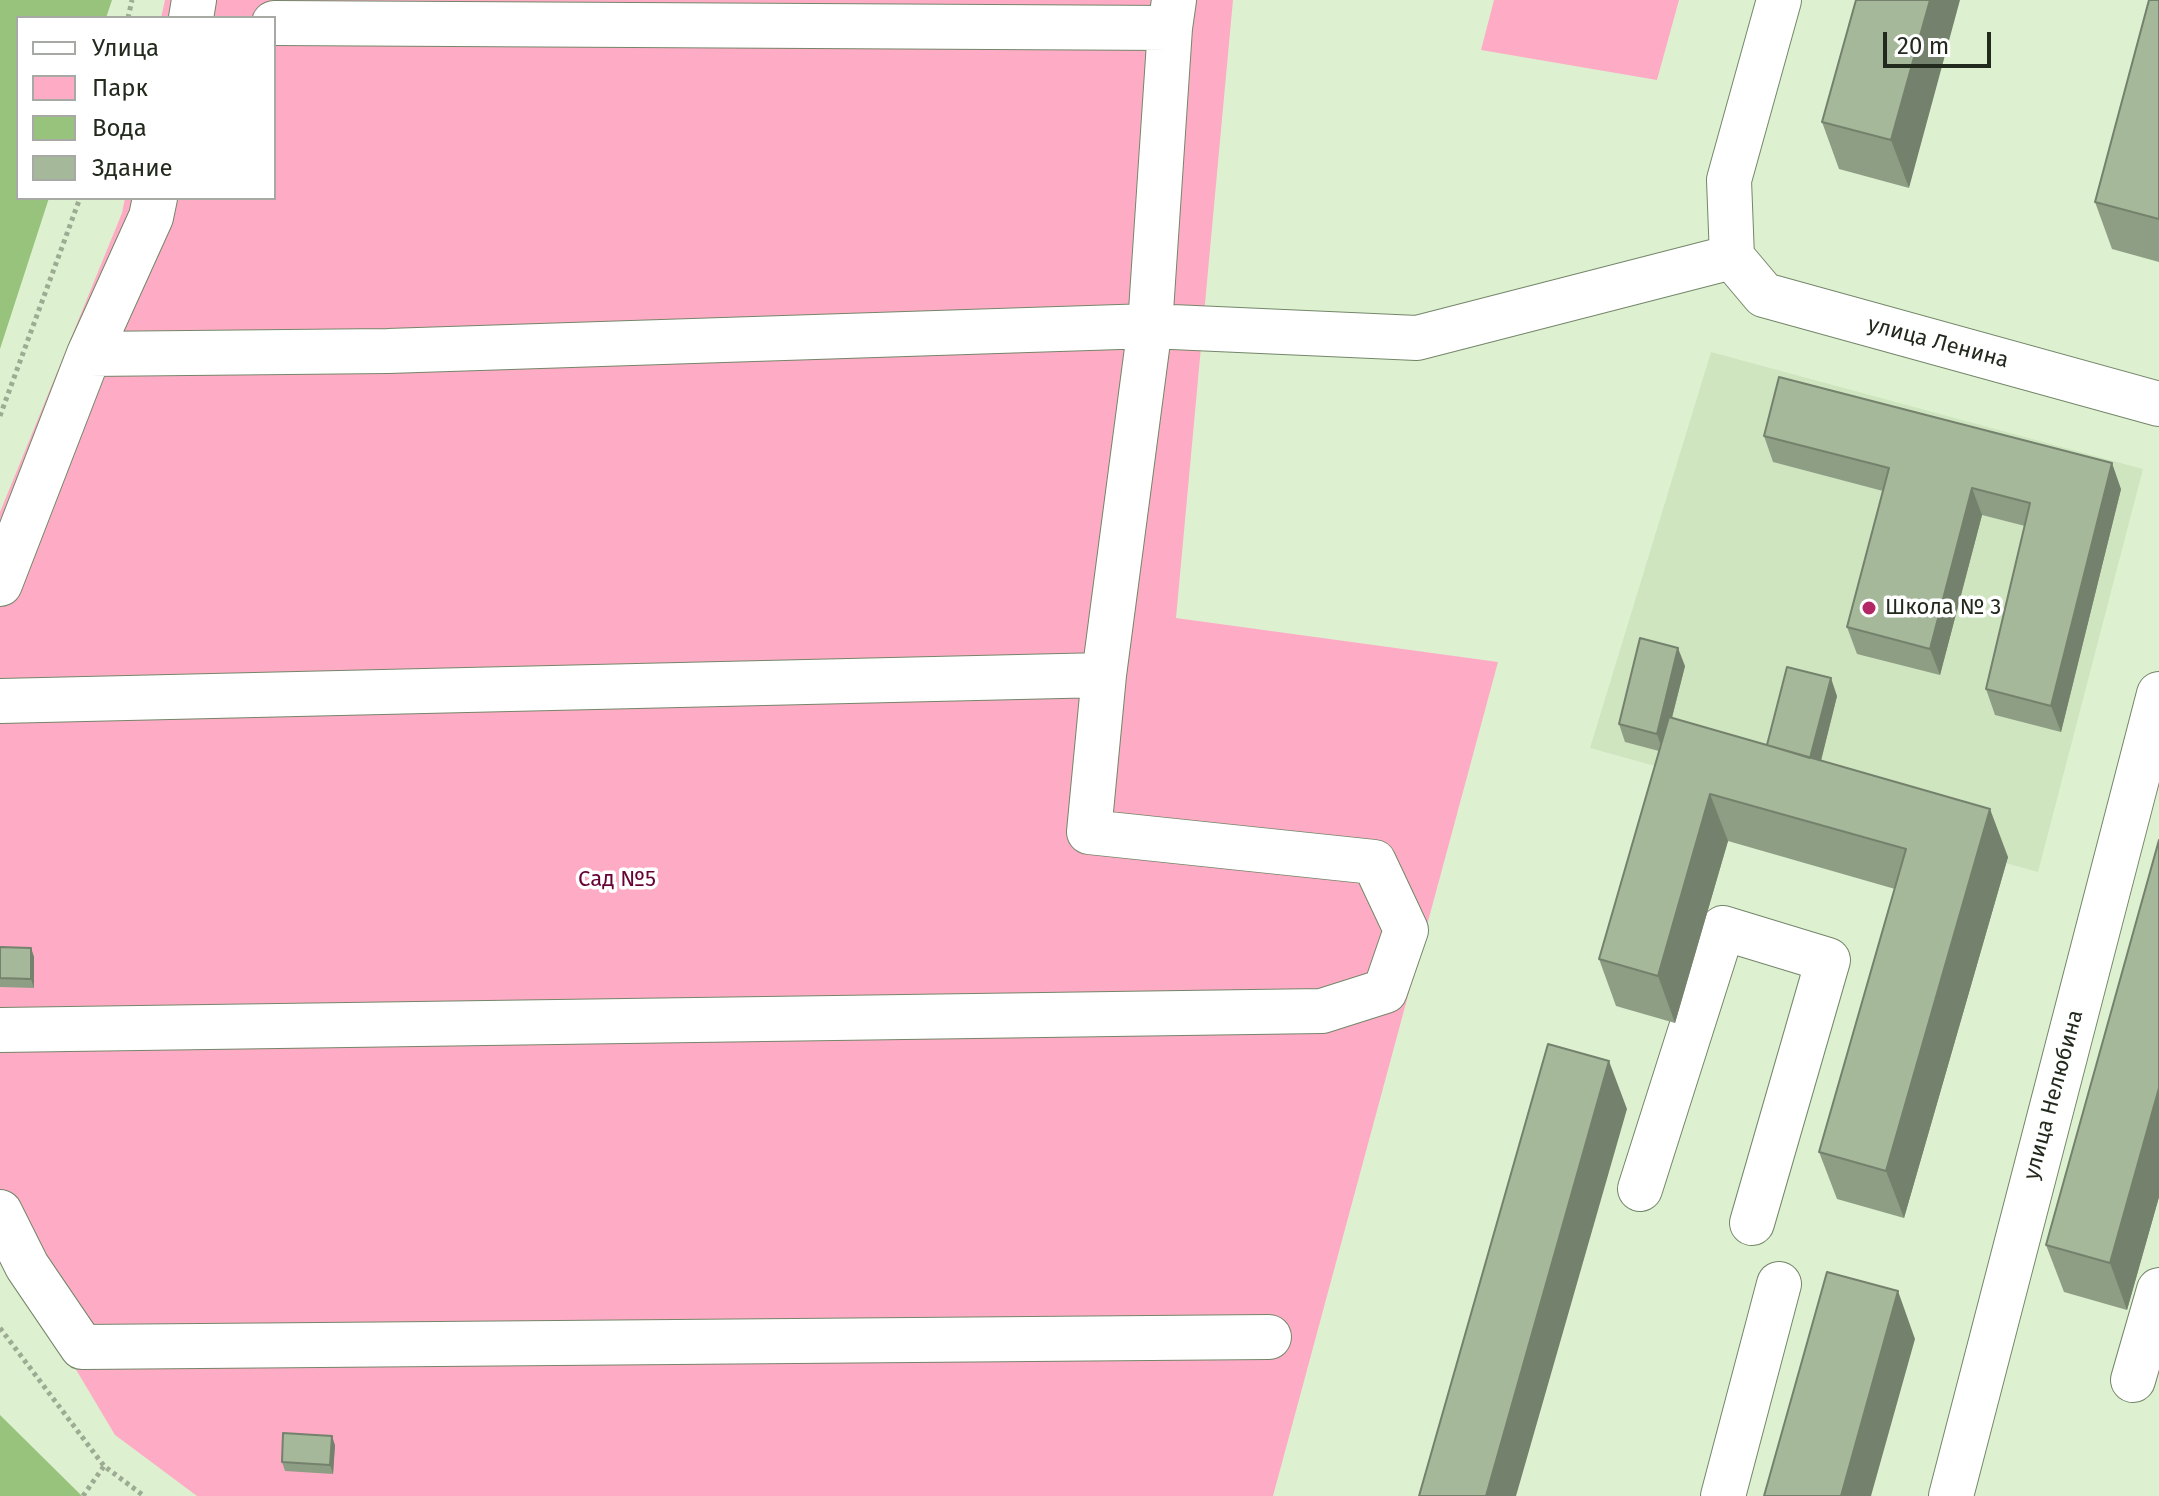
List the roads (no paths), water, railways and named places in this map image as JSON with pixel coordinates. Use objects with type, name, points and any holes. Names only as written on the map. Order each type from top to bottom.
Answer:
[{"type":"street","points":[[89,354],[388,351],[1150,326],[1417,338],[1732,257],[1729,180],[1779,0]]},
{"type":"street","points":[[0,1030],[1322,1011],[1385,991],[1406,930],[1374,862],[1089,832],[1104,675],[1150,326],[1172,14],[276,23]]},
{"type":"street","points":[[0,584],[89,354],[151,217],[155,200]]},
{"type":"street","name":"улица Ленина","points":[[1732,257],[1764,295],[2159,404]]},
{"type":"street","points":[[0,701],[1104,675]]},
{"type":"street","name":"улица Нелюбина","points":[[1951,1496],[2159,694]]},
{"type":"street","points":[[1640,1189],[1723,928],[1828,960],[1752,1223]]},
{"type":"street","points":[[0,1212],[27,1266],[82,1347],[1269,1337]]},
{"type":"street","points":[[1723,1496],[1779,1284]]},
{"type":"street","points":[[2133,1380],[2159,1290]]},
{"type":"water","points":[[0,0],[112,0],[107,16],[16,16],[16,200],[48,200],[0,349]]},
{"type":"water","points":[[0,1415],[82,1496],[0,1496]]},
{"type":"place","name":"Школа № 3","points":[[1869,608]]},
{"type":"park label","name":"Сад №5","points":[[617,880]]}]
